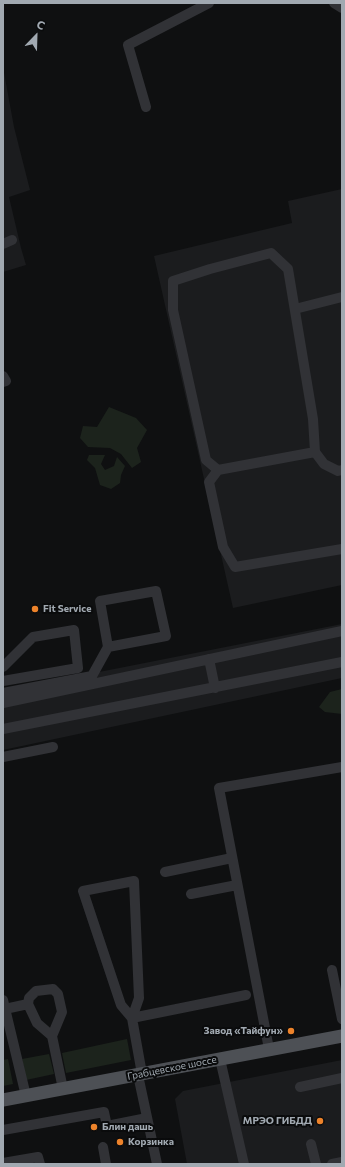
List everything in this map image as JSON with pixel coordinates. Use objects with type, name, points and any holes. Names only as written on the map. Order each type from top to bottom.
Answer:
[{"type":"main road","name":"Грабцевское шоссе","points":[[3,1100],[269,1049],[341,1039]]},
{"type":"street","points":[[146,107],[128,45],[209,3]]},
{"type":"street","points":[[334,3],[342,8]]},
{"type":"street","points":[[218,470],[206,460],[174,310],[173,281],[210,269],[271,253],[288,269],[313,419],[315,452],[324,464],[338,471],[342,470]]},
{"type":"street","points":[[295,309],[342,297]]},
{"type":"street","points":[[3,376],[6,381],[3,382]]},
{"type":"street","points":[[315,452],[218,470],[209,482],[222,547],[235,567],[342,548]]},
{"type":"street","points":[[3,693],[92,676],[108,647],[100,601],[156,591],[166,636],[108,647]]},
{"type":"street","points":[[3,668],[34,637],[74,630],[78,668],[3,681]]},
{"type":"street","points":[[3,703],[342,631]]},
{"type":"street","points":[[209,659],[215,688]]},
{"type":"street","points":[[3,729],[342,662]]},
{"type":"street","points":[[3,757],[53,747]]},
{"type":"street","points":[[269,1049],[219,788],[342,767]]},
{"type":"street","points":[[165,872],[232,858]]},
{"type":"street","points":[[132,1018],[121,1005],[83,891],[134,881],[139,998],[132,1018],[147,1118],[157,1164]]},
{"type":"street","points":[[191,894],[237,885]]},
{"type":"street","points":[[332,970],[342,1019]]},
{"type":"street","points":[[52,1036],[37,1023],[28,1004],[29,998],[36,991],[53,989],[58,994],[62,1012],[52,1036],[62,1089]]},
{"type":"street","points":[[132,1018],[246,995]]},
{"type":"street","points":[[26,1096],[4,1004],[28,1004]]},
{"type":"street","points":[[220,1059],[244,1164]]},
{"type":"street","points":[[300,1087],[342,1078]]},
{"type":"street","points":[[3,1130],[104,1112],[107,1126],[147,1118]]},
{"type":"street","points":[[311,1144],[316,1164]]},
{"type":"street","points":[[103,1147],[106,1164]]},
{"type":"street","points":[[3,1163],[38,1157],[40,1164]]},
{"type":"street","points":[[332,1164],[342,1162]]},
{"type":"shaded area","points":[[3,67],[14,127],[30,190],[9,197],[26,265],[3,272]]},
{"type":"shaded area","points":[[342,189],[342,585],[233,608],[154,256],[292,223],[288,201]]},
{"type":"shaded area","points":[[109,407],[136,418],[147,430],[137,448],[141,462],[132,468],[121,454],[110,448],[88,447],[80,438],[83,426],[97,427]]},
{"type":"shaded area","points":[[89,455],[105,455],[101,464],[105,470],[114,466],[117,457],[125,466],[121,475],[120,483],[111,489],[100,485],[95,468],[87,460]]},
{"type":"shaded area","points":[[342,624],[342,678],[3,750],[3,691]]},
{"type":"shaded area","points":[[342,689],[342,714],[325,712],[319,707],[330,692]]},
{"type":"shaded area","points":[[127,1039],[131,1060],[66,1073],[62,1053]]},
{"type":"shaded area","points":[[49,1054],[54,1074],[26,1080],[22,1059]]},
{"type":"shaded area","points":[[8,1059],[13,1084],[3,1086],[3,1060]]},
{"type":"shaded area","points":[[342,1060],[342,1164],[187,1164],[175,1099],[183,1091]]},
{"type":"place","name":"Fit Service","points":[[35,609]]},
{"type":"place","name":"Завод «Тайфун»","points":[[291,1031]]},
{"type":"place","name":"МРЭО ГИБДД","points":[[320,1121]]},
{"type":"place","name":"Блин дашь","points":[[94,1127]]},
{"type":"place","name":"Корзинка","points":[[120,1142]]}]
